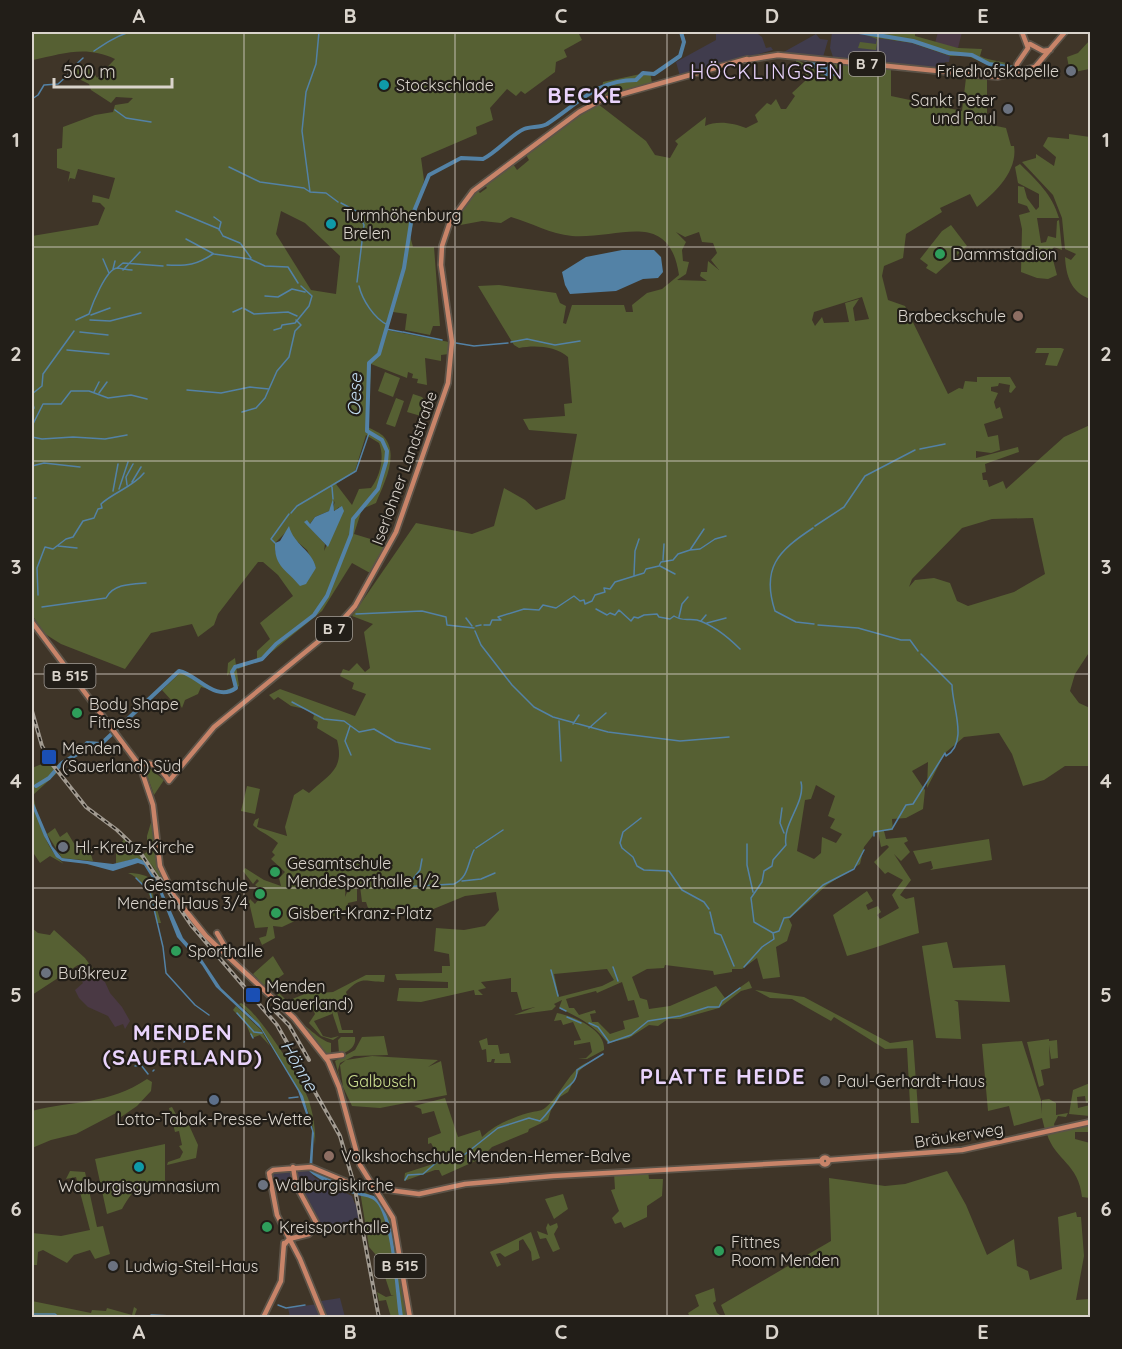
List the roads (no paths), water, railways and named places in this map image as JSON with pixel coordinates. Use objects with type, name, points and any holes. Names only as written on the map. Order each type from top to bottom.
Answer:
[{"type":"main road","points":[[1023,32],[1035,49],[1050,50]]},
{"type":"main road","points":[[1016,73],[1028,48],[1023,32]]},
{"type":"main road","name":"B 7","points":[[446,230],[455,213],[479,186],[585,108],[606,99],[747,59],[782,55],[987,77],[1016,73],[1036,65],[1065,32]]},
{"type":"main road","points":[[1016,73],[1029,54],[1030,44]]},
{"type":"main road","points":[[447,214],[455,213]]},
{"type":"main road","points":[[446,230],[455,230]]},
{"type":"main road","name":"Iserlohner Landstraße","points":[[169,781],[211,730],[336,627],[351,611],[396,532],[450,374],[452,341],[441,265],[446,230]]},
{"type":"main road","name":"B 515","points":[[32,622],[59,662],[140,766]]},
{"type":"main road","points":[[140,766],[150,763],[169,781]]},
{"type":"main road","points":[[144,774],[146,765]]},
{"type":"main road","points":[[140,766],[152,766],[169,781]]},
{"type":"main road","points":[[140,766],[153,802],[157,852],[164,878],[194,923],[294,1018],[324,1055],[332,1069],[358,1157],[374,1189]]},
{"type":"main road","points":[[165,775],[174,774]]},
{"type":"main road","points":[[217,933],[236,964]]},
{"type":"main road","points":[[324,1055],[330,1058],[340,1056],[332,1062],[332,1069]]},
{"type":"main road","name":"Bräukerweg","points":[[382,1189],[419,1194],[465,1184],[596,1173],[822,1161],[826,1165],[829,1160],[962,1150],[1090,1122]]},
{"type":"main road","points":[[324,1317],[292,1240],[285,1232],[272,1200],[269,1173],[293,1167],[314,1167],[380,1197],[382,1189]]},
{"type":"main road","points":[[284,1245],[309,1234],[315,1229],[317,1221],[296,1185],[293,1167]]},
{"type":"main road","points":[[360,1187],[368,1180]]},
{"type":"main road","points":[[368,1180],[382,1189]]},
{"type":"main road","points":[[360,1187],[382,1189]]},
{"type":"main road","name":"B 515","points":[[374,1189],[392,1215],[396,1228],[410,1317]]},
{"type":"main road","points":[[263,1317],[280,1284],[285,1232]]},
{"type":"water","points":[[801,59],[833,63],[836,72],[834,76],[826,76]]},
{"type":"water","points":[[622,250],[654,250],[661,257],[663,272],[658,278],[643,279],[616,291],[570,294],[562,272],[586,257]]},
{"type":"water","points":[[333,499],[334,511],[342,506],[344,511],[328,547],[304,522],[307,520],[310,524],[315,517],[329,511]]},
{"type":"water","points":[[289,526],[291,533],[311,557],[316,568],[306,584],[300,586],[279,563],[275,551],[275,543],[280,541]]},
{"type":"water","points":[[32,799],[52,846],[62,858],[113,864],[137,858],[144,861],[159,884],[183,938],[201,958],[221,988],[259,1024],[303,1096],[314,1133],[312,1169],[353,1190],[374,1196],[383,1205],[392,1231],[403,1317],[399,1317],[392,1253],[379,1206],[368,1197],[336,1187],[309,1171],[312,1131],[298,1091],[261,1029],[216,987],[202,965],[177,937],[157,886],[144,865],[138,863],[113,871],[87,864],[62,861],[56,857],[44,836],[32,806]]},
{"type":"waterway","points":[[94,51],[129,32]]},
{"type":"waterway","points":[[310,192],[302,131],[306,92],[316,64],[319,32]]},
{"type":"waterway","name":"Oese","points":[[36,786],[49,778],[62,763],[79,753],[87,743],[101,744],[179,671],[213,690],[228,692],[236,688],[232,672],[235,667],[262,659],[276,644],[314,615],[327,596],[351,535],[353,519],[378,489],[386,462],[387,451],[382,440],[367,431],[369,363],[379,354],[404,268],[412,216],[429,175],[461,158],[483,159],[519,131],[547,124],[598,89],[622,81],[636,80],[643,73],[654,74],[680,56],[684,42],[681,32]]},
{"type":"waterway","name":"Oese","points":[[859,32],[913,41],[949,53],[972,55],[989,64],[1014,68]]},
{"type":"waterway","points":[[69,71],[83,58]]},
{"type":"waterway","points":[[32,99],[38,95],[44,85],[58,84],[68,75]]},
{"type":"waterway","points":[[115,110],[126,118],[151,122]]},
{"type":"waterway","points":[[229,167],[260,182],[326,193],[338,202]]},
{"type":"waterway","points":[[341,203],[358,212],[364,225],[357,282]]},
{"type":"waterway","points":[[176,211],[219,229],[223,236],[240,243]]},
{"type":"waterway","points":[[214,217],[221,222],[219,230]]},
{"type":"waterway","points":[[186,239],[214,254],[250,259],[265,266],[288,267],[298,283]]},
{"type":"waterway","points":[[241,244],[251,258]]},
{"type":"waterway","points":[[123,270],[140,252]]},
{"type":"waterway","points":[[167,265],[192,264],[213,254]]},
{"type":"waterway","points":[[103,259],[109,273]]},
{"type":"waterway","points":[[113,269],[115,261]]},
{"type":"waterway","points":[[117,268],[123,263],[163,266]]},
{"type":"waterway","points":[[76,320],[89,314],[108,274],[117,268],[132,270]]},
{"type":"waterway","points":[[274,330],[281,328],[282,325],[295,323],[309,306],[312,296],[301,286]]},
{"type":"waterway","points":[[359,286],[369,308],[388,325]]},
{"type":"waterway","points":[[265,296],[278,297],[292,289],[305,292]]},
{"type":"waterway","points":[[91,315],[110,308]]},
{"type":"waterway","points":[[233,312],[242,308]]},
{"type":"waterway","points":[[245,309],[254,314],[288,312],[297,316]]},
{"type":"waterway","points":[[90,320],[110,321],[141,313]]},
{"type":"waterway","points":[[242,412],[256,408],[265,398],[277,371],[289,357],[295,331],[301,325],[296,320]]},
{"type":"waterway","points":[[386,329],[402,332]]},
{"type":"waterway","points":[[32,394],[42,386],[43,374],[74,331]]},
{"type":"waterway","points":[[80,332],[108,335]]},
{"type":"waterway","points":[[403,332],[442,340]]},
{"type":"waterway","points":[[511,342],[527,339],[555,345],[580,341]]},
{"type":"waterway","points":[[456,343],[474,346],[508,343]]},
{"type":"waterway","points":[[67,350],[109,354]]},
{"type":"waterway","points":[[94,392],[99,382]]},
{"type":"waterway","points":[[99,393],[107,382]]},
{"type":"waterway","points":[[187,390],[221,393],[250,387],[269,389]]},
{"type":"waterway","points":[[33,424],[43,404],[61,404],[71,391],[89,391],[108,398],[131,395],[147,399]]},
{"type":"waterway","points":[[32,401],[34,408],[32,412]]},
{"type":"waterway","points":[[291,513],[297,506],[356,471],[369,433]]},
{"type":"waterway","points":[[32,437],[105,439],[127,435]]},
{"type":"waterway","points":[[920,449],[945,444]]},
{"type":"waterway","points":[[815,526],[844,507],[865,476],[915,450]]},
{"type":"waterway","points":[[119,489],[128,462]]},
{"type":"waterway","points":[[32,466],[44,463],[80,467]]},
{"type":"waterway","points":[[113,491],[118,464]]},
{"type":"waterway","points":[[127,485],[126,477],[133,464]]},
{"type":"waterway","points":[[132,482],[141,467]]},
{"type":"waterway","points":[[38,595],[37,568],[45,547],[53,549],[66,539],[73,537],[83,521],[94,518],[98,509],[102,508],[101,504],[144,473]]},
{"type":"waterway","points":[[332,487],[333,499]]},
{"type":"waterway","points":[[275,543],[271,539],[289,514]]},
{"type":"waterway","points":[[813,528],[782,553],[776,562],[770,583],[775,611],[796,622],[814,624]]},
{"type":"waterway","points":[[690,550],[704,529]]},
{"type":"waterway","points":[[484,625],[490,625],[492,620],[501,620],[498,617],[524,609],[539,610],[543,605],[556,608],[574,596],[580,601],[584,600],[585,604],[592,601],[595,595],[605,592],[604,588],[610,589],[615,582],[644,573],[646,569],[659,566],[661,562],[673,560],[678,554],[700,549],[715,539],[726,536]]},
{"type":"waterway","points":[[634,575],[635,551],[639,539]]},
{"type":"waterway","points":[[663,560],[664,544]]},
{"type":"waterway","points":[[58,546],[77,548]]},
{"type":"waterway","points":[[660,566],[675,574]]},
{"type":"waterway","points":[[42,607],[106,598],[118,587],[146,583]]},
{"type":"waterway","points":[[679,617],[682,604],[688,597]]},
{"type":"waterway","points":[[596,609],[607,615],[610,613],[615,615],[619,610],[631,621],[634,617],[657,614],[659,617],[670,619],[674,616],[697,620],[720,632],[740,649]]},
{"type":"waterway","points":[[356,614],[422,611],[446,617],[447,625],[474,628]]},
{"type":"waterway","points":[[701,621],[706,615]]},
{"type":"waterway","points":[[466,618],[472,626]]},
{"type":"waterway","points":[[707,623],[726,618]]},
{"type":"waterway","points":[[476,626],[481,625]]},
{"type":"waterway","points":[[818,625],[858,628],[901,640],[910,640],[918,651]]},
{"type":"waterway","points":[[475,631],[481,645],[512,685],[534,707],[553,717],[608,732],[680,741],[729,737]]},
{"type":"waterway","points":[[874,836],[874,832],[892,829],[906,805],[913,804],[945,753],[946,756],[953,750],[957,742],[958,724],[952,685],[921,654]]},
{"type":"waterway","points":[[292,702],[324,719],[344,721],[359,732],[374,729],[396,742],[430,749]]},
{"type":"waterway","points":[[589,728],[606,713]]},
{"type":"waterway","points":[[573,724],[579,715]]},
{"type":"waterway","points":[[559,721],[561,761]]},
{"type":"waterway","points":[[350,726],[345,741],[351,755]]},
{"type":"waterway","points":[[773,933],[754,922],[751,898],[762,882],[764,871],[772,866],[773,860],[786,845],[787,829],[802,790],[801,782]]},
{"type":"waterway","points":[[782,808],[780,823],[784,833]]},
{"type":"waterway","points":[[641,818],[623,832],[620,843],[622,848],[633,857],[637,866],[644,870],[669,871],[682,890],[704,902],[709,909]]},
{"type":"waterway","points":[[476,848],[503,830]]},
{"type":"waterway","points":[[747,844],[747,865],[753,892]]},
{"type":"waterway","points":[[401,887],[454,884],[465,874],[474,850]]},
{"type":"waterway","points":[[744,967],[762,947],[774,939],[773,933],[779,931],[784,918],[790,917],[823,885],[854,869],[864,850]]},
{"type":"waterway","points":[[409,884],[420,870],[422,859]]},
{"type":"waterway","points":[[462,881],[481,879],[495,873]]},
{"type":"waterway","points":[[136,878],[150,892],[163,947],[166,973],[195,1005],[209,1015]]},
{"type":"waterway","points":[[710,912],[715,933],[721,935],[734,966]]},
{"type":"waterway","points":[[613,967],[618,981]]},
{"type":"waterway","points":[[551,970],[558,996]]},
{"type":"waterway","points":[[608,1043],[631,1035],[648,1021],[680,1016],[708,1007],[719,1007],[722,1001],[740,988]]},
{"type":"waterway","points":[[560,1008],[566,1011]]},
{"type":"waterway","points":[[237,1013],[254,1032],[262,1033]]},
{"type":"waterway","points":[[567,1017],[581,1023]]},
{"type":"waterway","points":[[589,1023],[598,1027],[609,1042]]},
{"type":"waterway","points":[[251,1034],[253,1038]]},
{"type":"waterway","points":[[184,1042],[188,1039]]},
{"type":"waterway","points":[[405,1180],[408,1175],[423,1174],[437,1162],[464,1155],[498,1128],[529,1118],[540,1121],[561,1093],[573,1082],[577,1070],[603,1054]]},
{"type":"waterway","points":[[135,1066],[141,1065],[148,1074]]},
{"type":"waterway","name":"Hönne","points":[[289,1098],[298,1097]]},
{"type":"waterway","points":[[278,1305],[286,1308],[305,1305]]},
{"type":"waterway","points":[[32,1314],[55,1314],[60,1318]]},
{"type":"waterway","points":[[151,1315],[215,1318]]},
{"type":"waterway","points":[[124,1318],[133,1316]]},
{"type":"railway","points":[[32,711],[42,746],[52,764],[86,807],[117,830],[139,851],[163,886]]},
{"type":"railway","points":[[160,879],[191,925],[277,1025],[340,1136],[354,1184],[379,1318]]},
{"type":"railway","points":[[273,1009],[289,1025],[309,1060]]},
{"type":"place","name":"Friedhofskapelle","points":[[1071,71]]},
{"type":"place","name":"Stockschlade","points":[[384,85]]},
{"type":"place","name":"Sankt Peter und Paul","points":[[1008,109]]},
{"type":"place","name":"Turmhöhenburg Brelen","points":[[331,224]]},
{"type":"place","name":"Dammstadion","points":[[940,254]]},
{"type":"place","name":"Brabeckschule","points":[[1018,316]]},
{"type":"place","name":"Body Shape Fitness","points":[[77,713]]},
{"type":"place","name":"Menden (Sauerland) Süd","points":[[49,757]]},
{"type":"place","name":"Hl.-Kreuz-Kirche","points":[[63,847]]},
{"type":"place","name":"Gesamtschule MendeSporthalle 1/2","points":[[275,872]]},
{"type":"place","name":"Gesamtschule Menden Haus 3/4","points":[[260,894]]},
{"type":"place","name":"Gisbert-Kranz-Platz","points":[[276,913]]},
{"type":"place","name":"Sporthalle","points":[[176,951]]},
{"type":"place","name":"Bußkreuz","points":[[46,973]]},
{"type":"place","name":"Menden (Sauerland)","points":[[253,995]]},
{"type":"place","name":"Paul-Gerhardt-Haus","points":[[825,1081]]},
{"type":"place","name":"Lotto-Tabak-Presse-Wette","points":[[214,1100]]},
{"type":"place","name":"Volkshochschule Menden-Hemer-Balve","points":[[329,1156]]},
{"type":"place","name":"Walburgisgymnasium","points":[[139,1167]]},
{"type":"place","name":"Walburgiskirche","points":[[263,1185]]},
{"type":"place","name":"Kreissporthalle","points":[[267,1227]]},
{"type":"place","name":"Fittnes Room Menden","points":[[719,1251]]},
{"type":"place","name":"Ludwig-Steil-Haus","points":[[113,1266]]},
{"type":"district","name":"HÖCKLINGSEN","points":[[767,72]]},
{"type":"district","name":"BECKE","points":[[585,95]]},
{"type":"district","name":"MENDEN (SAUERLAND)","points":[[183,1044]]},
{"type":"district","name":"PLATTE HEIDE","points":[[723,1076]]},
{"type":"park label","name":"Galbusch","points":[[382,1081]]}]
